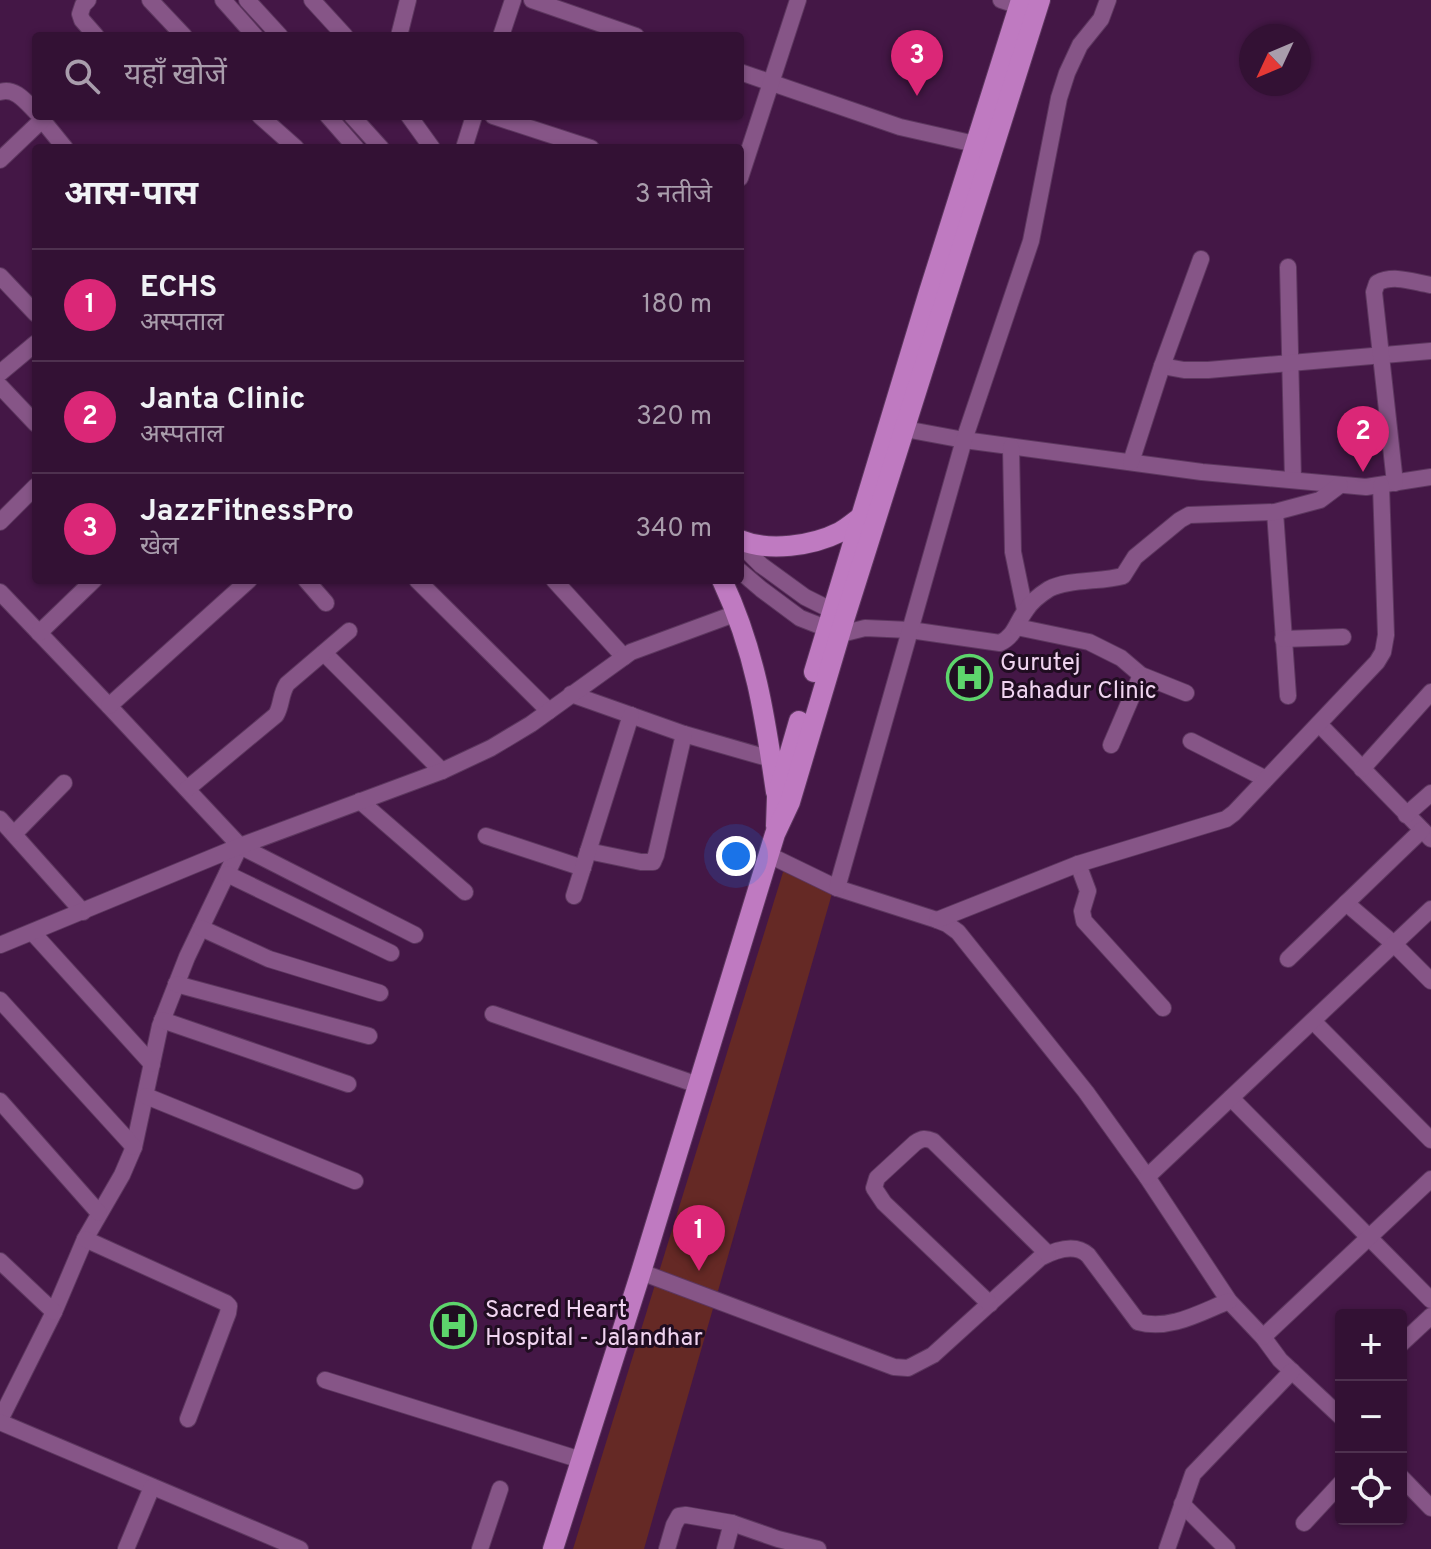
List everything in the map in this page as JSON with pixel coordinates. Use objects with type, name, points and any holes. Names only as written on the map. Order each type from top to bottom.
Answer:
[{"type":"main road","points":[[777,797],[905,429],[1040,0]]},
{"type":"main road","points":[[553,1549],[775,834],[790,802],[861,517],[975,144],[1014,2]]},
{"type":"main road","points":[[744,543],[782,547],[816,540],[840,532],[861,517]]},
{"type":"main road","points":[[724,584],[737,613],[763,705],[777,797],[775,834]]},
{"type":"street","points":[[88,0],[80,14],[92,32]]},
{"type":"street","points":[[150,0],[180,32]]},
{"type":"street","points":[[223,0],[251,32]]},
{"type":"street","points":[[247,0],[276,32]]},
{"type":"street","points":[[312,0],[341,32]]},
{"type":"street","points":[[400,32],[408,0]]},
{"type":"street","points":[[502,32],[513,0]]},
{"type":"street","points":[[532,0],[624,32]]},
{"type":"street","points":[[744,165],[798,0]]},
{"type":"street","points":[[837,888],[964,440],[1031,241],[1059,98],[1080,45],[1101,19],[1108,0]]},
{"type":"street","points":[[744,73],[900,127],[975,144]]},
{"type":"street","points":[[0,92],[7,90],[15,93],[32,109]]},
{"type":"street","points":[[0,160],[35,120]]},
{"type":"street","points":[[42,120],[62,144]]},
{"type":"street","points":[[264,120],[292,144]]},
{"type":"street","points":[[332,120],[352,144]]},
{"type":"street","points":[[356,120],[377,144]]},
{"type":"street","points":[[412,120],[429,144]]},
{"type":"street","points":[[465,144],[473,120]]},
{"type":"street","points":[[505,120],[579,144]]},
{"type":"street","points":[[1131,462],[1201,259]]},
{"type":"street","points":[[1288,267],[1293,480]]},
{"type":"street","points":[[0,276],[32,310]]},
{"type":"street","points":[[937,920],[1078,864],[1226,819],[1370,670],[1383,652],[1386,635],[1388,484],[1374,292],[1377,283],[1385,278],[1431,285]]},
{"type":"street","points":[[0,373],[32,346]]},
{"type":"street","points":[[1162,366],[1208,370],[1431,351]]},
{"type":"street","points":[[0,386],[32,420]]},
{"type":"street","points":[[905,429],[1011,447],[1202,472],[1340,485],[1366,487],[1431,477]]},
{"type":"street","points":[[1011,447],[1013,552],[1025,610]]},
{"type":"street","points":[[744,574],[800,618],[1000,643],[1008,640],[1025,610],[1049,589],[1123,576],[1135,557],[1189,515],[1275,512],[1320,500],[1340,485]]},
{"type":"street","points":[[0,522],[32,490]]},
{"type":"street","points":[[1275,512],[1288,696]]},
{"type":"street","points":[[744,546],[761,565],[837,623]]},
{"type":"street","points":[[39,633],[90,584]]},
{"type":"street","points":[[109,706],[245,584]]},
{"type":"street","points":[[309,584],[326,603]]},
{"type":"street","points":[[421,584],[549,711]]},
{"type":"street","points":[[558,584],[624,657]]},
{"type":"street","points":[[0,592],[240,846],[415,935]]},
{"type":"street","points":[[0,945],[240,846],[442,771],[491,748],[631,652],[737,613]]},
{"type":"street","points":[[1017,627],[1089,642],[1121,658],[1141,675],[1186,693]]},
{"type":"street","points":[[187,789],[276,715],[281,693],[287,684],[349,631]]},
{"type":"street","points":[[1283,639],[1343,637]]},
{"type":"street","points":[[324,653],[442,771]]},
{"type":"street","points":[[1111,745],[1141,675]]},
{"type":"street","points":[[1362,769],[1431,692]]},
{"type":"street","points":[[571,694],[684,734],[771,759]]},
{"type":"street","points":[[574,896],[631,715]]},
{"type":"street","points":[[1288,959],[1346,903],[1426,834],[1319,724]]},
{"type":"street","points":[[588,851],[653,862],[684,734]]},
{"type":"street","points":[[1191,741],[1266,779]]},
{"type":"street","points":[[14,834],[64,783]]},
{"type":"street","points":[[1406,815],[1431,793]]},
{"type":"street","points":[[360,801],[465,892]]},
{"type":"street","points":[[0,819],[83,912]]},
{"type":"street","points":[[486,836],[583,868]]},
{"type":"street","points":[[240,846],[162,1020],[134,1147],[122,1175],[85,1239],[54,1312],[0,1421],[290,1547]]},
{"type":"street","points":[[769,855],[837,888],[937,920],[958,932],[1086,1092],[1229,1301],[1280,1360],[1335,1407]]},
{"type":"street","points":[[1078,864],[1088,891],[1082,911],[1084,921],[1163,1008]]},
{"type":"street","points":[[227,874],[391,953]]},
{"type":"street","points":[[1346,903],[1431,981]]},
{"type":"street","points":[[1147,1177],[1431,909]]},
{"type":"street","points":[[201,928],[269,959],[380,993]]},
{"type":"street","points":[[33,933],[152,1064]]},
{"type":"street","points":[[176,984],[369,1036]]},
{"type":"street","points":[[0,1000],[134,1147]]},
{"type":"street","points":[[493,1014],[698,1085]]},
{"type":"street","points":[[162,1020],[348,1084]]},
{"type":"street","points":[[1313,1021],[1431,1140]]},
{"type":"street","points":[[146,1096],[355,1181]]},
{"type":"street","points":[[1231,1098],[1431,1300]]},
{"type":"street","points":[[0,1101],[99,1213]]},
{"type":"street","points":[[990,1304],[884,1203],[874,1188],[877,1178],[915,1143],[927,1138],[933,1141],[1048,1254]]},
{"type":"street","points":[[1263,1337],[1431,1179]]},
{"type":"street","points":[[85,1239],[229,1306],[188,1419]]},
{"type":"street","points":[[641,1272],[894,1367],[908,1368],[933,1355],[1040,1258],[1075,1248],[1088,1255],[1138,1322],[1166,1324],[1180,1321],[1229,1301]]},
{"type":"street","points":[[0,1261],[54,1312]]},
{"type":"street","points":[[1407,1338],[1431,1316]]},
{"type":"street","points":[[1167,1549],[1189,1482],[1198,1468],[1292,1371]]},
{"type":"street","points":[[325,1380],[581,1460]]},
{"type":"street","points":[[1407,1483],[1431,1508]]},
{"type":"street","points":[[126,1549],[152,1487]]},
{"type":"street","points":[[480,1549],[500,1489]]},
{"type":"street","points":[[1304,1523],[1335,1489]]},
{"type":"street","points":[[1182,1504],[1227,1549]]},
{"type":"street","points":[[667,1549],[679,1516],[686,1515],[732,1523],[777,1544],[818,1549]]},
{"type":"street","points":[[725,1549],[732,1523]]},
{"type":"shaded area","points":[[784,869],[833,890],[644,1549],[573,1549]]},
{"type":"place","name":"JazzFitnessPro","points":[[917,96]]},
{"type":"place","name":"Janta Clinic","points":[[1363,472]]},
{"type":"place","name":"Gurutej Bahadur Clinic","points":[[969,678]]},
{"type":"place","name":"ECHS","points":[[699,1271]]},
{"type":"place","name":"Sacred Heart Hospital - Jalandhar","points":[[454,1325]]}]
